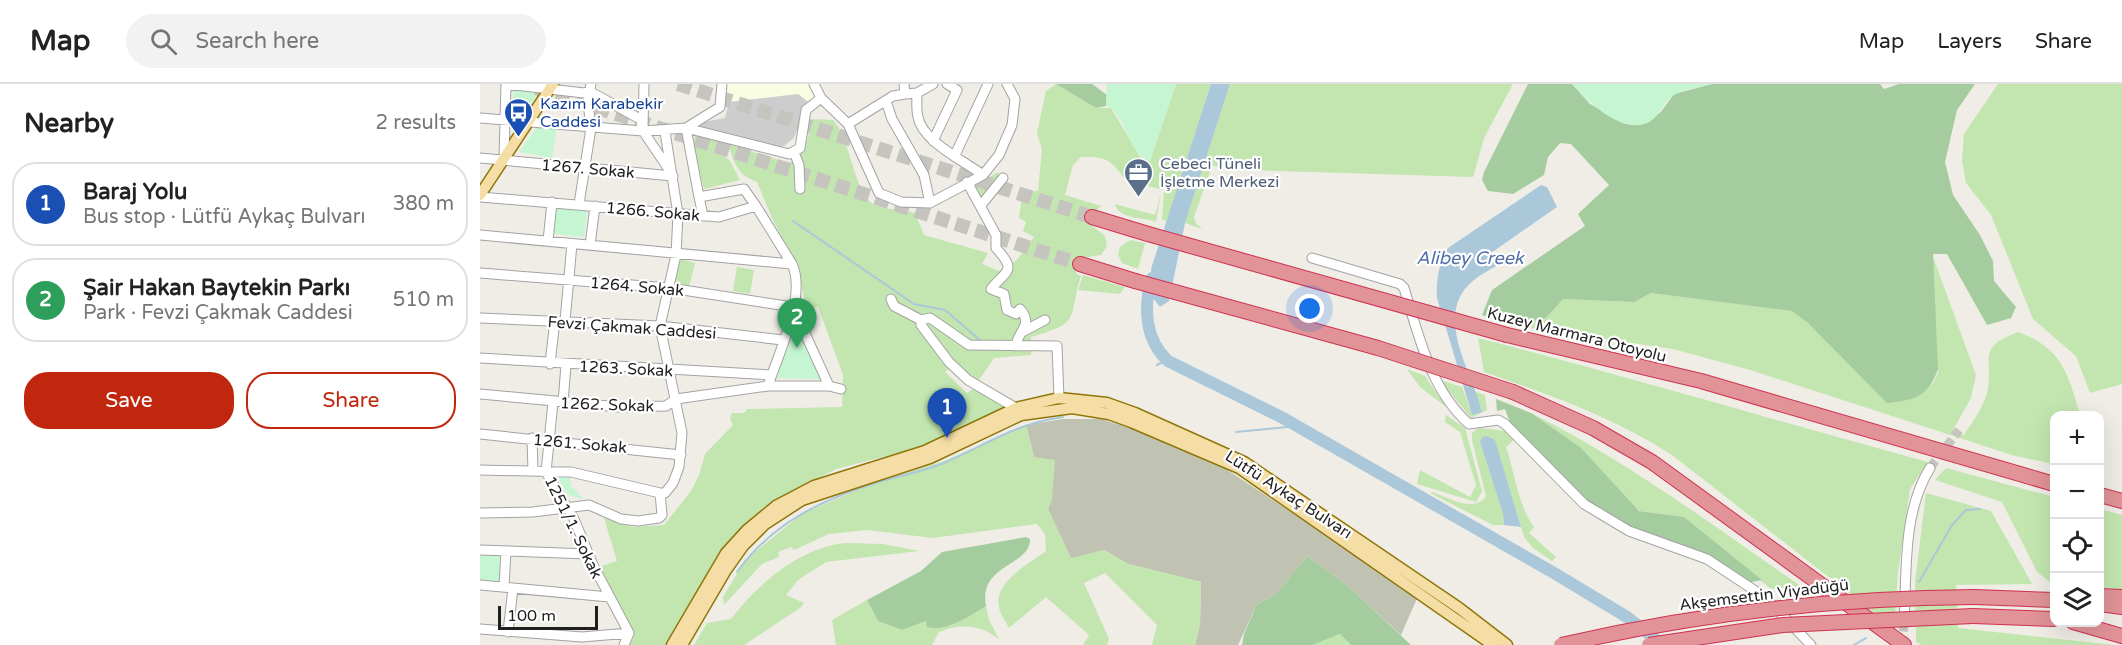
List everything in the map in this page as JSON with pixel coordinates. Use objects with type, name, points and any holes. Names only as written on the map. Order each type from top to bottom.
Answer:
[{"type":"highway","name":"Kuzey Marmara Otoyolu","points":[[1092,217],[1507,335],[1711,384],[2050,483]]},
{"type":"highway","points":[[1080,264],[1378,348],[1513,392],[1593,428],[1652,462],[1904,645]]},
{"type":"highway","points":[[2104,496],[2122,501]]},
{"type":"highway","points":[[2104,596],[2122,597]]},
{"type":"highway","name":"Akşemsettin Viyadüğü","points":[[1561,645],[1677,621],[1805,603],[1974,597],[2050,600]]},
{"type":"highway","points":[[2104,605],[2122,607]]},
{"type":"highway","name":"Akşemsettin Viyadüğü","points":[[1649,645],[1783,625],[1973,616],[2050,619]]},
{"type":"highway","points":[[2104,624],[2122,627]]},
{"type":"highway","points":[[2090,627],[2122,636]]},
{"type":"main road","points":[[480,196],[551,87]]},
{"type":"main road","name":"Lütfü Aykaç Bulvarı","points":[[682,645],[730,548],[776,506],[814,486],[925,451],[1016,408],[1089,400],[1135,413],[1244,462],[1458,608],[1507,645]]},
{"type":"main road","name":"Lütfü Aykaç Bulvarı","points":[[672,645],[743,546],[765,524],[802,500],[930,458],[1022,415],[1060,404],[1109,414],[1213,455],[1239,468],[1493,645]]},
{"type":"street","points":[[503,158],[507,84],[551,87],[584,93],[590,87]]},
{"type":"street","points":[[643,131],[644,84]]},
{"type":"street","points":[[480,118],[665,132],[686,128],[720,107],[722,84]]},
{"type":"street","points":[[814,84],[821,98],[849,124],[879,193],[901,202],[930,202],[983,175],[999,155],[1012,125],[1018,84]]},
{"type":"street","points":[[849,124],[904,89],[917,93],[933,84]]},
{"type":"street","points":[[933,141],[957,87],[947,84]]},
{"type":"street","points":[[955,155],[988,84]]},
{"type":"street","points":[[1007,84],[1015,99]]},
{"type":"street","points":[[590,87],[640,119],[643,131],[673,176]]},
{"type":"street","points":[[579,204],[591,128],[590,87]]},
{"type":"street","points":[[917,93],[921,126],[933,141],[983,175]]},
{"type":"street","points":[[686,128],[789,154],[800,148],[806,110],[821,98]]},
{"type":"street","points":[[886,101],[892,119],[924,175],[930,202]]},
{"type":"street","points":[[686,128],[703,216]]},
{"type":"street","points":[[480,470],[532,471],[597,477],[660,493],[665,493],[673,483],[681,454],[682,433],[660,326],[676,255],[678,214],[665,132]]},
{"type":"street","points":[[794,152],[799,165],[801,189]]},
{"type":"street","name":"1267. Sokak","points":[[480,158],[503,158],[673,176]]},
{"type":"street","points":[[982,204],[1003,178]]},
{"type":"street","points":[[967,182],[982,204],[996,235],[996,248],[1007,258],[1008,266],[1005,277],[991,289],[1004,294],[1007,310],[1016,314],[1020,309],[1027,322],[1016,346]]},
{"type":"street","points":[[699,197],[744,189],[795,272],[794,307],[768,386]]},
{"type":"street","name":"1266. Sokak","points":[[480,196],[719,217],[756,206]]},
{"type":"street","points":[[548,241],[552,202]]},
{"type":"street","points":[[590,246],[595,206]]},
{"type":"street","points":[[480,235],[792,264]]},
{"type":"street","points":[[565,321],[572,244]]},
{"type":"street","points":[[1312,258],[1364,272],[1404,288],[1435,380],[1456,411],[1469,424],[1498,420],[1505,424],[1566,489],[1584,504],[1629,531],[1707,560],[1766,598],[1810,645]]},
{"type":"street","name":"1264. Sokak","points":[[480,273],[670,288],[794,307]]},
{"type":"street","points":[[891,299],[894,306],[921,320],[930,318],[969,345],[1057,346],[1060,404]]},
{"type":"street","points":[[794,307],[829,386]]},
{"type":"street","name":"Fevzi Çakmak Caddesi","points":[[480,318],[660,326],[783,340]]},
{"type":"street","points":[[550,364],[555,320]]},
{"type":"street","points":[[921,320],[921,325],[949,362],[968,380],[1016,408]]},
{"type":"street","points":[[1024,331],[1045,320]]},
{"type":"street","name":"1263. Sokak","points":[[480,358],[566,365],[771,375]]},
{"type":"street","points":[[563,402],[566,365]]},
{"type":"street","name":"1262. Sokak","points":[[480,394],[619,407],[666,406],[676,399],[768,386],[829,386],[841,389]]},
{"type":"street","name":"1251/1. Sokak","points":[[553,402],[547,439],[546,472],[567,507],[609,597],[629,633]]},
{"type":"street","name":"1261. Sokak","points":[[480,434],[681,454]]},
{"type":"street","points":[[532,438],[532,471]]},
{"type":"street","points":[[1904,625],[1912,513],[1921,483],[1930,468]]},
{"type":"street","points":[[480,513],[533,512],[589,505],[621,519],[638,521],[659,518],[662,515],[660,493]]},
{"type":"street","points":[[480,550],[588,554]]},
{"type":"street","points":[[506,551],[508,632]]},
{"type":"street","points":[[480,585],[609,597]]},
{"type":"street","points":[[480,629],[582,637],[629,633],[624,645]]},
{"type":"street","points":[[582,637],[590,645]]},
{"type":"shaded area","points":[[727,84],[812,84],[819,94],[807,101],[798,94],[729,102],[725,98]]},
{"type":"shaded area","points":[[798,94],[807,101],[794,138],[784,146],[774,147],[730,134],[696,128],[699,123],[725,118],[729,102]]},
{"type":"shaded area","points":[[1063,419],[1101,419],[1136,430],[1223,467],[1418,596],[1401,635],[1347,585],[1307,556],[1275,595],[1257,604],[1238,645],[1195,645],[1200,624],[1201,582],[1128,564],[1104,550],[1071,559],[1048,509],[1052,498],[1034,457],[1026,425]]},
{"type":"green space","points":[[1056,84],[1096,108],[1111,108],[1140,157],[1150,161],[1176,84],[1211,84],[1167,221],[1162,220],[1164,190],[1127,181],[1113,164],[1104,159],[1081,157],[1073,165],[1065,195],[1101,206],[1089,218],[1089,223],[1105,236],[1107,246],[1101,255],[1082,258],[1075,266],[1077,274],[1081,276],[1070,317],[1059,327],[1031,337],[1031,355],[994,358],[977,383],[956,363],[945,372],[967,393],[976,387],[989,398],[1007,403],[1007,406],[929,445],[836,469],[779,498],[745,527],[718,555],[665,645],[627,645],[632,631],[599,567],[617,561],[604,518],[633,527],[664,525],[691,491],[699,475],[705,454],[733,425],[730,419],[732,413],[744,413],[747,409],[842,407],[843,375],[818,307],[807,308],[795,263],[757,182],[741,172],[728,144],[788,163],[799,158],[808,138],[812,119],[833,120],[844,140],[861,189],[873,204],[915,213],[924,235],[988,253],[982,264],[999,271],[1017,260],[1034,237],[1023,231],[1026,222],[1019,218],[1022,196],[1038,190],[1042,150],[1037,133],[1046,91]]},
{"type":"green space","points":[[1056,84],[1092,84],[1107,95],[1106,106],[1096,108]]},
{"type":"green space","points":[[1107,84],[1176,84],[1150,161],[1136,150],[1118,116],[1106,106]]},
{"type":"green space","points":[[1230,84],[1513,84],[1484,138],[1473,177],[1248,170],[1212,166],[1194,217],[1202,229],[1185,223]]},
{"type":"green space","points":[[1528,84],[1572,84],[1590,104],[1625,124],[1646,123],[1661,112],[1674,94],[1712,84],[1880,84],[1884,89],[1899,84],[1975,84],[1957,110],[1945,162],[1953,195],[1980,235],[1993,261],[1994,281],[2016,307],[2011,318],[1987,325],[1947,254],[1933,254],[1938,369],[1930,386],[1919,395],[1887,403],[1808,323],[1792,311],[1651,293],[1634,302],[1563,299],[1546,318],[1508,325],[1482,315],[1492,290],[1585,226],[1578,214],[1609,185],[1571,144],[1560,143],[1548,157],[1544,175],[1513,194],[1488,191],[1482,180],[1484,172]]},
{"type":"green space","points":[[1572,84],[1712,84],[1689,89],[1672,96],[1651,121],[1637,125],[1626,124],[1605,114]]},
{"type":"green space","points":[[1998,84],[2122,84],[2122,384],[2090,393],[2076,356],[2033,319],[1991,215],[1966,183],[1962,160],[1964,134]]},
{"type":"green space","points":[[514,89],[538,93],[526,113],[510,113]]},
{"type":"green space","points":[[538,125],[557,127],[552,158],[519,152]]},
{"type":"green space","points":[[695,135],[725,143],[722,154],[730,161],[740,180],[704,189],[693,144]]},
{"type":"green space","points":[[998,172],[999,178],[981,199],[974,186]]},
{"type":"green space","points":[[1161,193],[1156,222],[1121,213],[1115,204],[1155,215]]},
{"type":"green space","points":[[556,207],[587,211],[584,237],[553,234]]},
{"type":"green space","points":[[1130,240],[1145,243],[1138,269],[1122,263],[1118,255],[1120,247]]},
{"type":"green space","points":[[1932,254],[1976,375],[1971,398],[1953,430],[1964,435],[1982,406],[1987,394],[1992,348],[2005,337],[2018,332],[2044,345],[2060,362],[2079,411],[2050,411],[2050,463],[2015,456],[1750,370],[1673,349],[1508,325],[1546,318],[1563,299],[1633,302],[1651,293],[1793,311],[1808,323],[1932,385],[1938,373]]},
{"type":"green space","points":[[680,259],[695,263],[689,287],[674,284]]},
{"type":"green space","points":[[737,267],[754,270],[750,294],[733,291]]},
{"type":"green space","points":[[1083,275],[1125,287],[1120,294],[1078,290]]},
{"type":"green space","points":[[794,318],[822,379],[777,378]]},
{"type":"green space","points":[[1478,338],[1928,462],[1910,489],[1898,572],[1894,628],[1672,455],[1650,441],[1557,398],[1484,372]]},
{"type":"green space","points":[[1407,369],[1425,376],[1446,407],[1420,387]]},
{"type":"green space","points":[[1440,380],[1462,387],[1472,415],[1481,407],[1474,391],[1485,395],[1487,410],[1471,418]]},
{"type":"green space","points":[[1496,399],[1531,413],[1581,448],[1639,511],[1684,517],[1762,580],[1747,583],[1710,556],[1630,529],[1599,509],[1568,485],[1512,428],[1505,409],[1497,411]]},
{"type":"green space","points":[[1531,413],[1636,473],[1802,587],[1771,589],[1684,517],[1640,511]]},
{"type":"green space","points":[[1446,415],[1465,428],[1482,491],[1476,502],[1417,484],[1420,470],[1470,497],[1476,485],[1460,432],[1445,422]]},
{"type":"green space","points":[[1026,425],[1034,457],[1055,460],[1052,498],[1048,509],[1071,558],[1104,550],[1128,564],[1201,582],[1200,624],[1195,645],[1152,645],[1157,625],[1105,573],[1084,583],[1109,639],[1107,645],[1083,645],[1089,635],[1046,597],[1009,628],[1000,610],[999,598],[1007,581],[1014,574],[1046,551],[1045,534],[1037,524],[933,538],[867,530],[829,534],[794,550],[791,547],[778,552],[779,557],[762,564],[724,605],[723,597],[745,560],[802,514],[873,483],[944,461]]},
{"type":"green space","points":[[1478,428],[1508,431],[1516,438],[1506,447],[1524,510],[1534,527],[1529,533],[1556,557],[1552,561],[1533,548],[1524,537],[1495,441],[1480,442],[1503,514],[1504,525],[1493,525],[1430,493],[1468,504],[1475,504],[1486,496],[1472,440],[1472,433]]},
{"type":"green space","points":[[1946,468],[2050,496],[2050,582],[2037,572],[2002,502],[1935,480]]},
{"type":"green space","points":[[559,474],[570,475],[571,486],[584,499],[568,495],[561,485]]},
{"type":"green space","points":[[1926,493],[1991,511],[2032,584],[1956,585],[1958,628],[2115,645],[1922,645],[1916,642],[1915,582]]},
{"type":"green space","points":[[2104,510],[2122,515],[2122,590],[2104,588]]},
{"type":"green space","points":[[1026,537],[1030,539],[1028,548],[997,573],[990,582],[986,592],[986,606],[950,625],[927,627],[926,621],[902,630],[878,621],[867,600],[921,571],[942,552]]},
{"type":"green space","points":[[847,543],[883,544],[919,551],[826,562],[798,580],[786,595],[804,603],[800,608],[744,645],[694,645],[707,623],[731,619],[767,580],[797,559],[814,551]]},
{"type":"green space","points":[[480,553],[505,555],[503,583],[480,581]]},
{"type":"green space","points":[[1307,556],[1347,585],[1411,645],[1351,645],[1340,634],[1312,645],[1242,645],[1244,634],[1257,604],[1275,595]]},
{"type":"green space","points":[[867,600],[878,621],[902,630],[926,621],[952,625],[986,606],[989,620],[999,639],[978,628],[955,627],[939,632],[932,645],[836,645],[832,620]]},
{"type":"green space","points":[[1340,634],[1351,645],[1312,645],[1313,643]]},
{"type":"water","points":[[1211,84],[1230,84],[1185,223],[1169,301],[1160,307],[1153,298],[1151,269]]},
{"type":"water","name":"Alibey Creek","points":[[1541,185],[1547,187],[1557,207],[1491,253],[1498,265],[1474,280],[1462,294],[1456,309],[1455,326],[1458,344],[1482,412],[1472,415],[1437,298],[1440,266],[1448,248]]},
{"type":"water","points":[[1487,436],[1495,440],[1521,527],[1504,525],[1503,514],[1480,442],[1482,437]]},
{"type":"waterway","points":[[793,221],[914,304],[945,310],[981,341]]},
{"type":"waterway","name":"Alibey Creek","points":[[1152,278],[1147,300],[1148,323],[1150,333],[1160,353],[1168,361],[1283,418],[1554,573],[1627,617],[1663,645]]},
{"type":"waterway","points":[[1157,365],[1167,360]]},
{"type":"waterway","points":[[737,572],[767,539],[802,514],[821,504],[840,495],[944,463],[1030,424],[1063,417]]},
{"type":"waterway","points":[[1236,432],[1297,426]]},
{"type":"waterway","points":[[1919,582],[1952,525],[1966,510],[1980,509]]},
{"type":"waterway","points":[[1854,645],[1866,638]]},
{"type":"tunnel","points":[[678,84],[1092,217]]},
{"type":"tunnel","points":[[536,88],[1080,264]]},
{"type":"tunnel","points":[[1930,468],[1959,430]]},
{"type":"tunnel","points":[[1902,645],[1904,625]]},
{"type":"place","name":"Kazım Karabekir Caddesi","points":[[519,138]]},
{"type":"place","name":"Cebeci Tüneli İşletme Merkezi","points":[[1139,198]]},
{"type":"place","name":"Şair Hakan Baytekin Parkı","points":[[797,348]]},
{"type":"place","name":"Baraj Yolu","points":[[947,438]]}]
